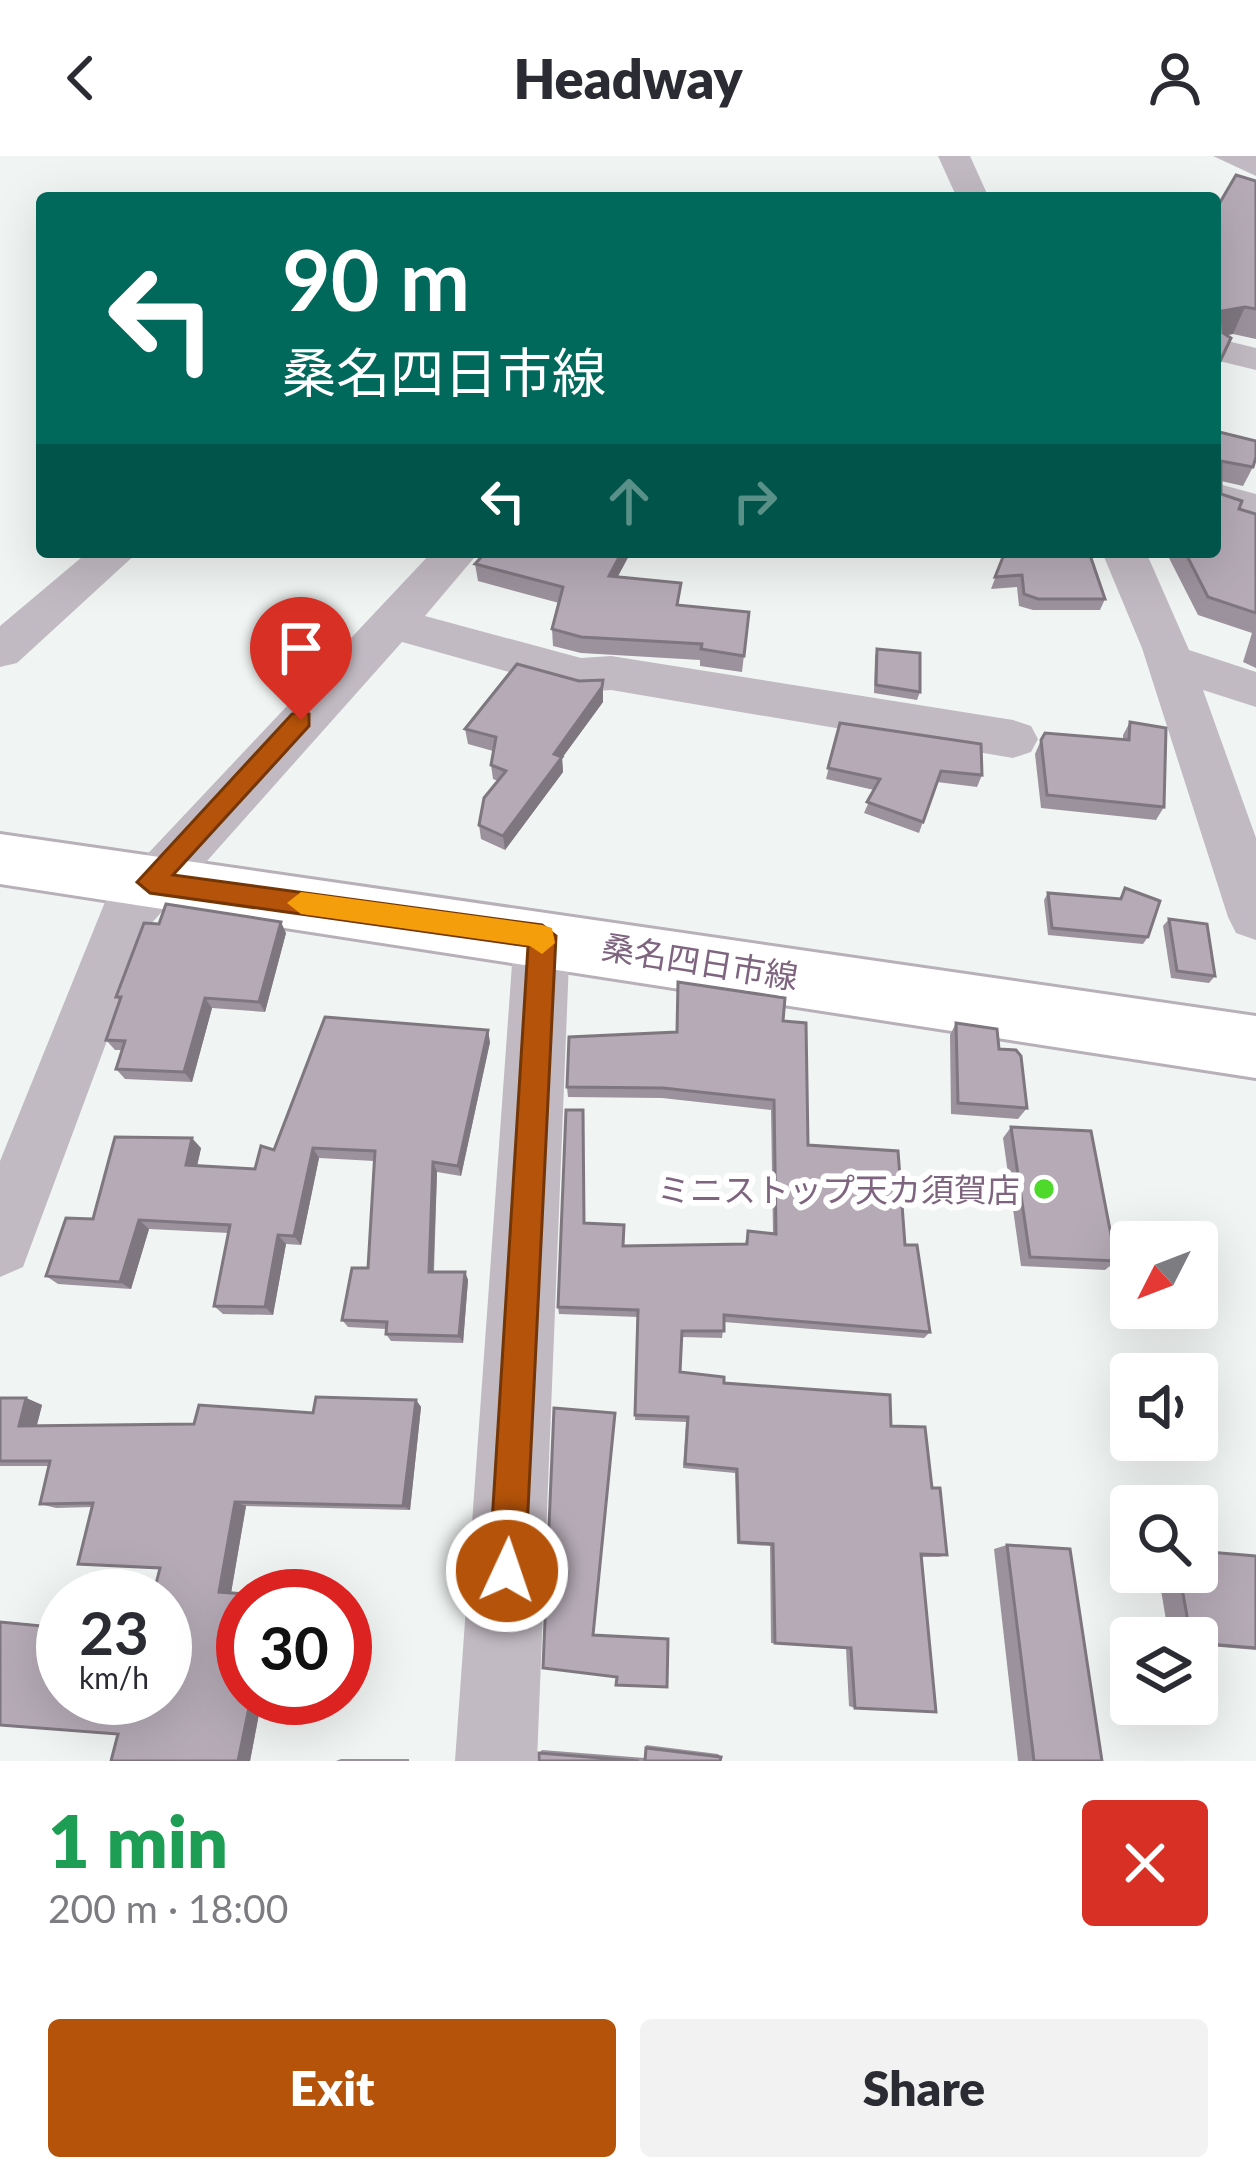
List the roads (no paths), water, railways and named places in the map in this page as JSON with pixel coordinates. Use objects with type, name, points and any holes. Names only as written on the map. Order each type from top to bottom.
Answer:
[{"type":"main road","name":"桑名四日市線","points":[[0,860],[542,936],[1256,1046]]},
{"type":"street","points":[[954,156],[970,192]]},
{"type":"street","points":[[1229,156],[1256,167]]},
{"type":"street","points":[[1221,350],[1256,359]]},
{"type":"street","points":[[1221,498],[1256,508]]},
{"type":"street","points":[[0,651],[109,558]]},
{"type":"street","points":[[2,1230],[127,913],[150,882],[451,558]]},
{"type":"street","points":[[1127,558],[1170,662],[1256,916]]},
{"type":"street","points":[[391,623],[581,675],[611,674],[1013,739]]},
{"type":"street","points":[[1170,662],[1256,690]]},
{"type":"street","points":[[496,1761],[542,936]]},
{"type":"place","name":"ミニストップ天カ須賀店","points":[[1044,1189]]}]
